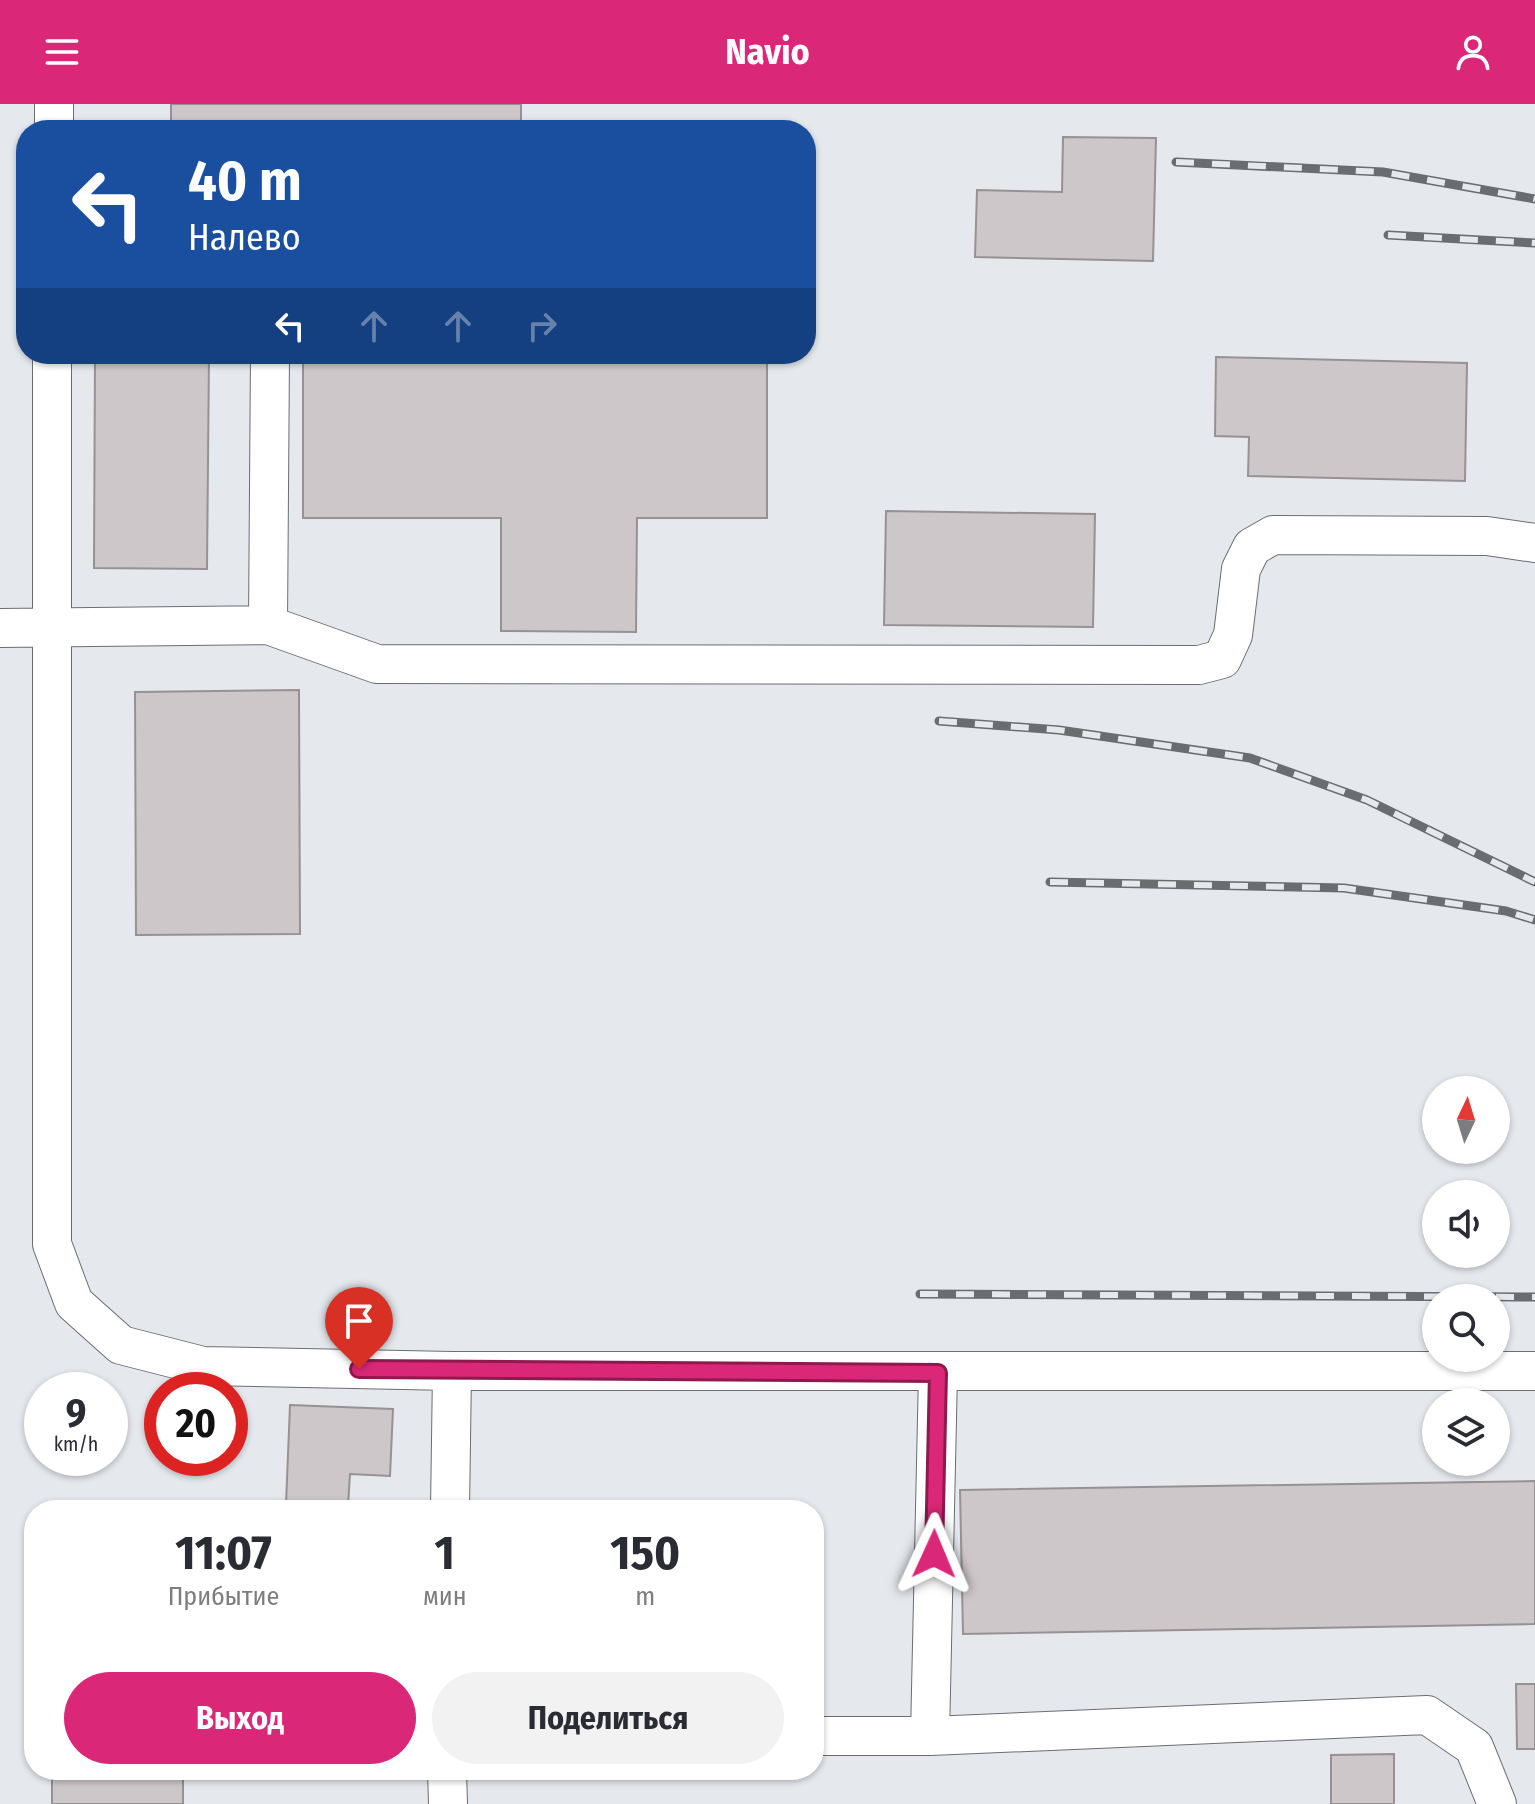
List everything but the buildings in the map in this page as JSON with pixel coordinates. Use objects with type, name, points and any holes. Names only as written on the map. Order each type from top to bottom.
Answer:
[{"type":"lane","points":[[52,364],[52,1244],[74,1303],[121,1345],[203,1366],[452,1371],[1535,1371]]},
{"type":"lane","points":[[268,625],[270,364]]},
{"type":"lane","points":[[0,628],[268,625],[377,664],[1199,665],[1222,659],[1233,635],[1241,569],[1252,547],[1273,535],[1487,536],[1535,543]]},
{"type":"lane","points":[[450,1500],[452,1371]]},
{"type":"lane","points":[[930,1736],[938,1373]]},
{"type":"lane","points":[[824,1736],[930,1736],[1427,1715],[1474,1747],[1497,1804]]},
{"type":"lane","points":[[447,1780],[448,1804]]},
{"type":"railway","points":[[1176,162],[1383,172],[1535,199]]},
{"type":"railway","points":[[1388,235],[1535,243]]},
{"type":"railway","points":[[939,721],[1059,730],[1250,758],[1367,800],[1535,882]]},
{"type":"railway","points":[[1050,882],[1344,888],[1506,911],[1535,920]]},
{"type":"railway","points":[[920,1294],[1535,1297]]},
{"type":"route","points":[[359,1369],[938,1373],[934,1554]]}]
